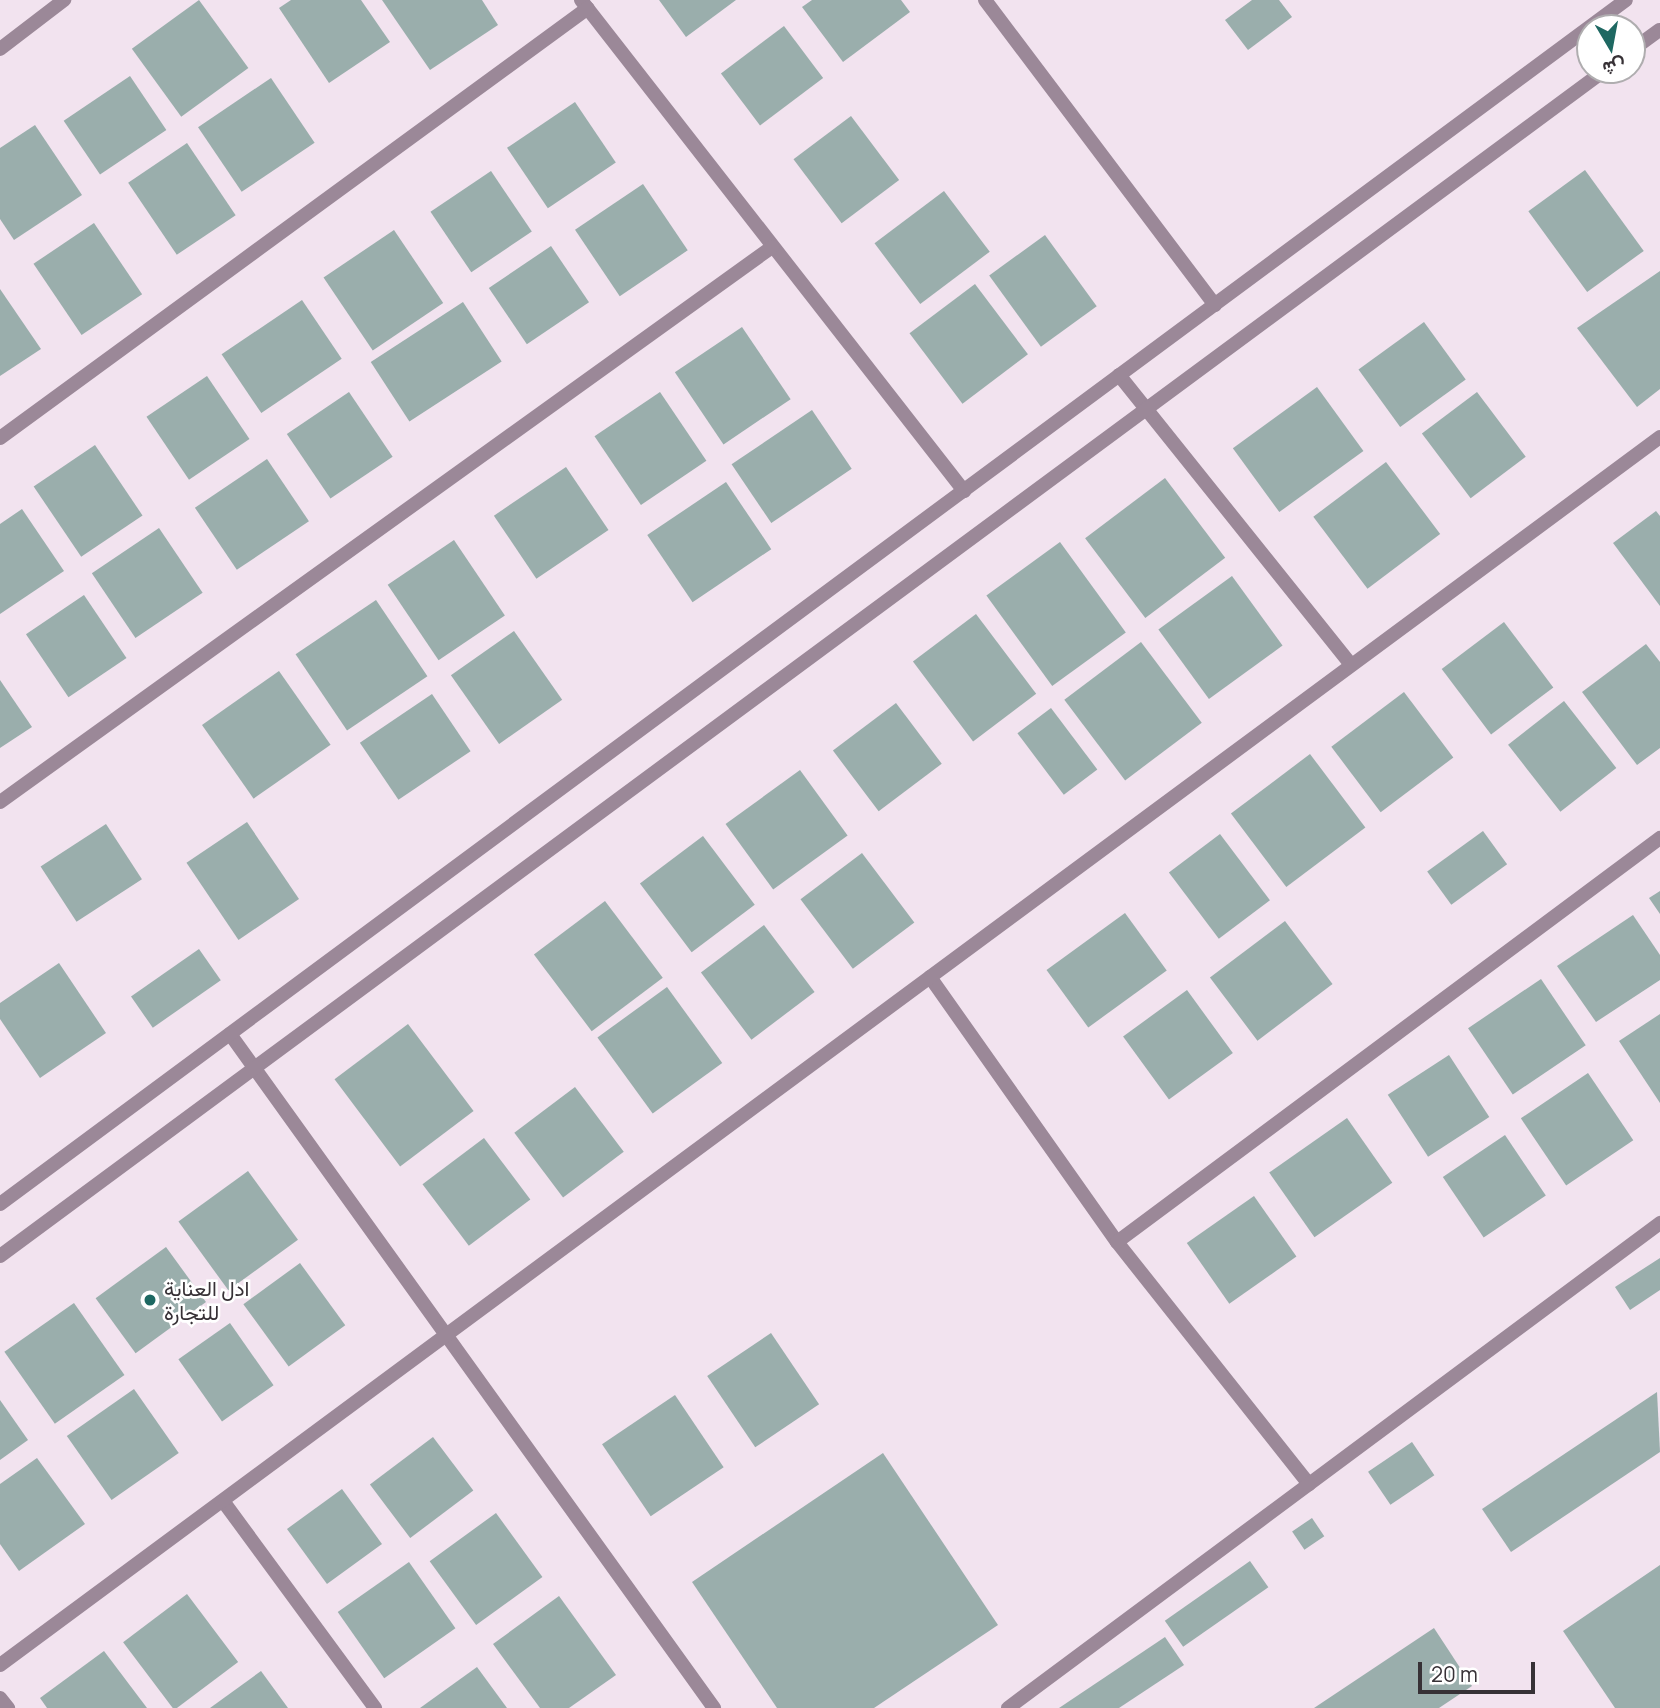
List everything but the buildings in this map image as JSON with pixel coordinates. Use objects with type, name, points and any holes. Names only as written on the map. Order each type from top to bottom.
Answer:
[{"type":"street","points":[[0,49],[64,0]]},
{"type":"street","points":[[985,0],[1215,304]]},
{"type":"street","points":[[0,1204],[1626,0]]},
{"type":"street","points":[[0,438],[584,4],[964,491]]},
{"type":"street","points":[[0,1256],[1586,84]]},
{"type":"street","points":[[0,802],[772,247]]},
{"type":"street","points":[[1119,375],[1352,665]]},
{"type":"street","points":[[0,1665],[1660,437]]},
{"type":"street","points":[[1117,1242],[1660,838]]},
{"type":"street","points":[[930,977],[1117,1242],[1309,1484]]},
{"type":"street","points":[[230,1034],[714,1708]]},
{"type":"street","points":[[1008,1708],[1660,1223]]},
{"type":"street","points":[[223,1501],[375,1708]]},
{"type":"street","points":[[0,1698],[8,1708]]},
{"type":"place","name":"ادل العناية للتجارة","points":[[150,1300]]}]
